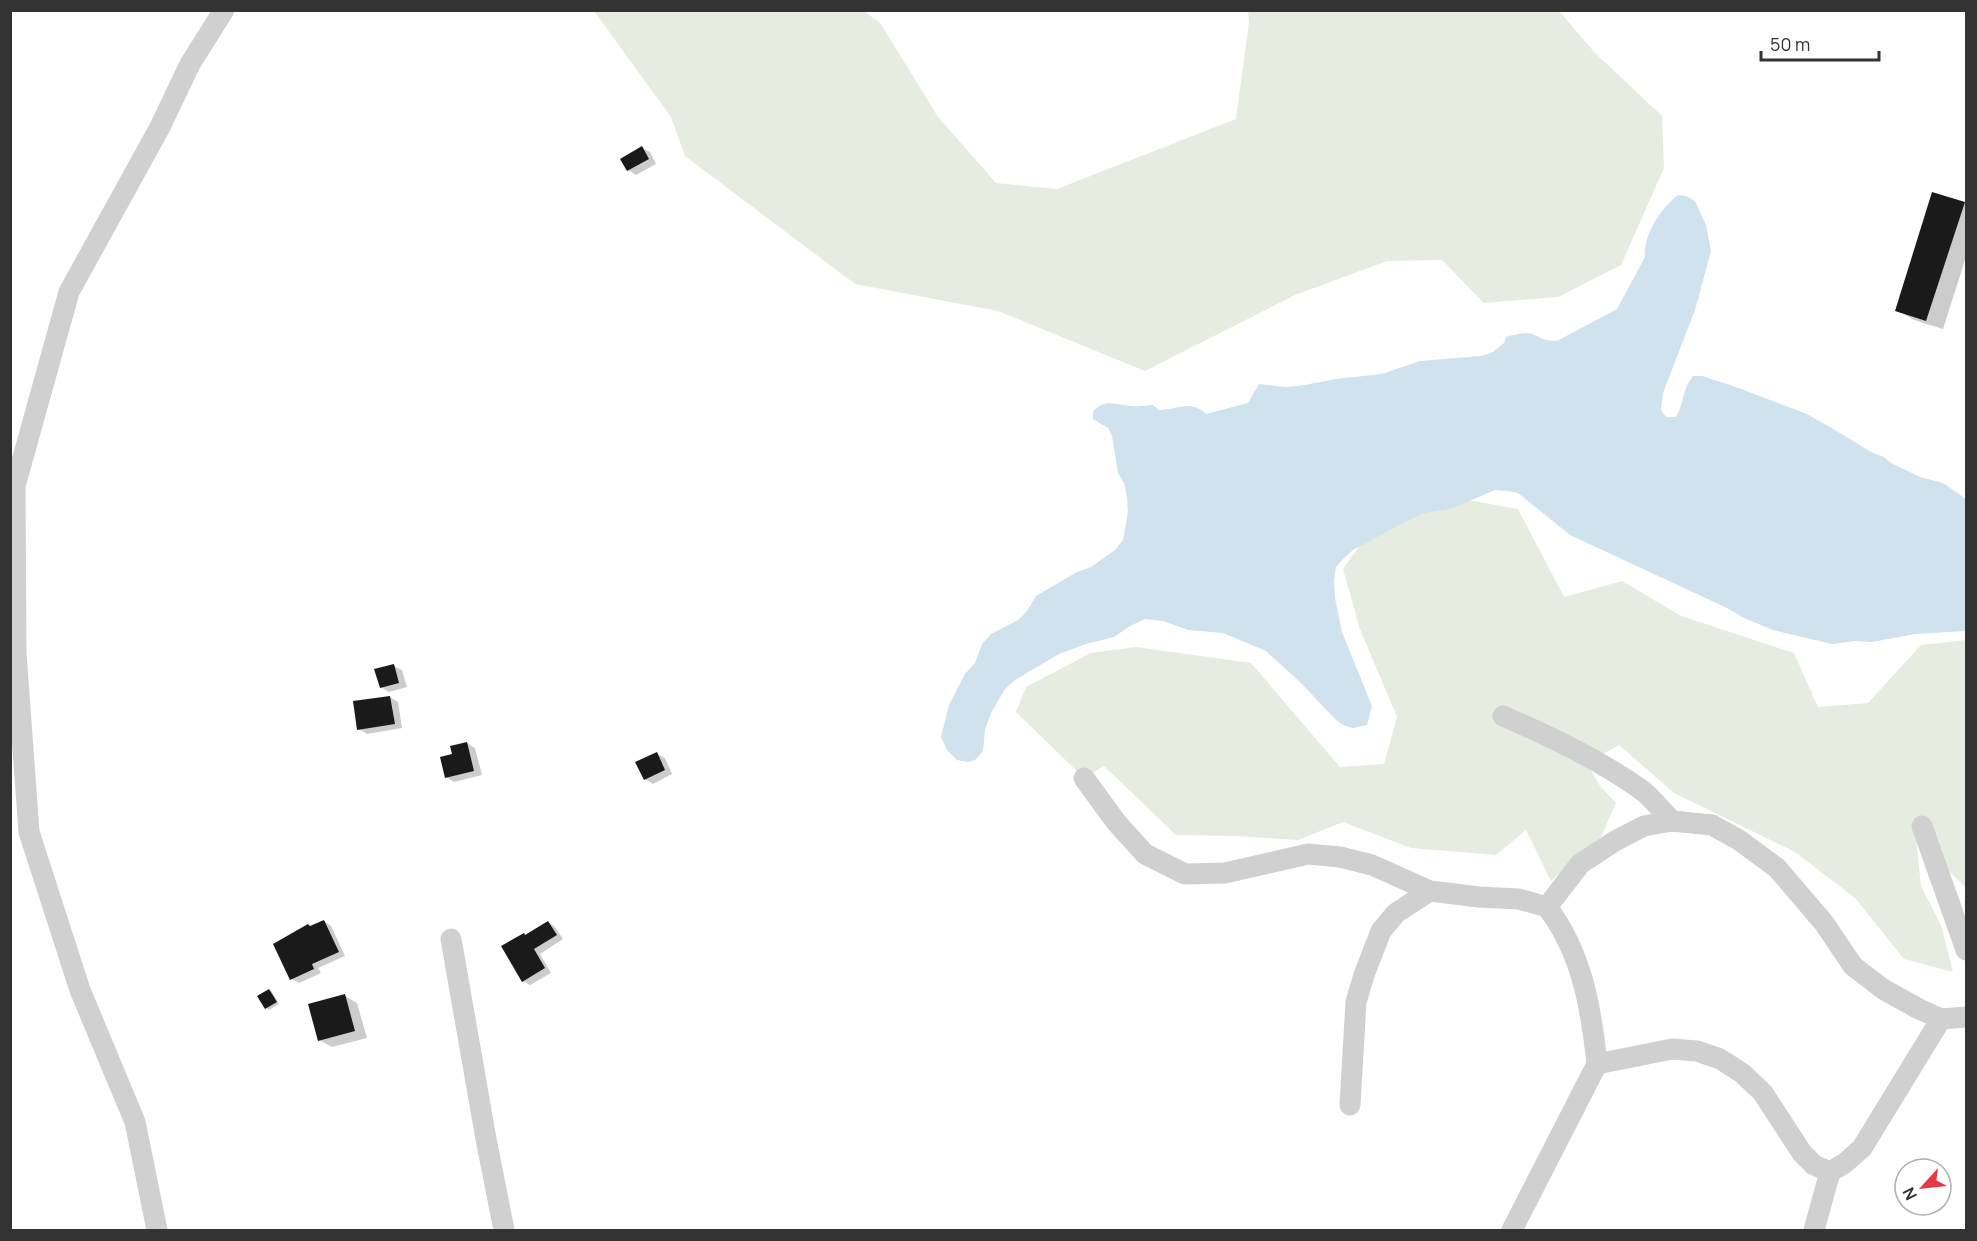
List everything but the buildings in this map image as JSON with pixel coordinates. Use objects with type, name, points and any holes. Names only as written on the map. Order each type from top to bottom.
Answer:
[{"type":"street","points":[[157,1230],[135,1122],[80,990],[19,805],[15,486],[69,292],[160,127],[190,64],[224,10]]},
{"type":"street","points":[[1503,716],[1540,732],[1604,766],[1644,792],[1672,821]]},
{"type":"street","points":[[1084,778],[1116,822],[1145,854],[1185,874],[1225,873],[1308,854],[1340,857],[1372,865],[1430,891],[1519,899],[1546,907],[1562,927],[1581,973],[1591,1014],[1597,1064],[1512,1230]]},
{"type":"street","points":[[1546,907],[1580,864],[1615,841],[1644,826],[1672,821],[1712,825],[1749,847],[1777,868],[1824,923],[1853,966],[1883,989],[1941,1019],[1966,1017]]},
{"type":"street","points":[[1922,826],[1966,950]]},
{"type":"street","points":[[1350,1105],[1356,1002],[1364,975],[1381,931],[1396,913],[1430,891]]},
{"type":"street","points":[[451,939],[504,1230]]},
{"type":"street","points":[[1814,1230],[1830,1172],[1862,1148],[1941,1019]]},
{"type":"street","points":[[1597,1064],[1672,1049],[1697,1051],[1720,1059],[1742,1073],[1763,1093],[1802,1153],[1814,1165],[1830,1172]]},
{"type":"shaded area","points":[[594,11],[864,11],[881,24],[938,117],[996,183],[1057,189],[1236,119],[1249,22],[1248,11],[1559,11],[1595,53],[1662,116],[1664,168],[1621,265],[1558,297],[1484,303],[1442,260],[1387,261],[1295,295],[1145,371],[998,311],[855,284],[685,156],[671,117]]},
{"type":"shaded area","points":[[1450,497],[1518,509],[1564,597],[1622,581],[1681,616],[1794,653],[1818,707],[1868,703],[1921,645],[1966,640],[1966,888],[1916,838],[1921,886],[1941,925],[1953,972],[1904,959],[1855,898],[1795,852],[1674,793],[1619,745],[1587,763],[1600,786],[1616,803],[1601,837],[1551,881],[1526,830],[1496,855],[1411,848],[1343,822],[1298,840],[1176,835],[1104,766],[1084,778],[1016,712],[1026,687],[1091,653],[1136,647],[1251,663],[1340,767],[1384,764],[1397,717],[1360,629],[1343,569],[1380,517]]},
{"type":"water","points":[[1678,195],[1695,201],[1706,225],[1711,251],[1695,310],[1663,393],[1661,410],[1666,417],[1676,417],[1690,380],[1693,376],[1702,376],[1807,414],[1891,463],[1920,477],[1943,483],[1966,499],[1966,631],[1915,634],[1872,642],[1855,641],[1832,644],[1773,630],[1570,535],[1518,493],[1495,490],[1450,509],[1424,513],[1403,523],[1353,550],[1336,567],[1335,598],[1342,632],[1372,706],[1367,725],[1353,728],[1336,720],[1266,651],[1223,633],[1188,630],[1163,621],[1145,619],[1114,637],[1059,654],[1015,680],[1005,689],[991,713],[985,730],[983,751],[975,760],[968,762],[957,760],[947,750],[941,737],[949,705],[965,674],[975,663],[982,644],[991,634],[1018,620],[1036,596],[1077,572],[1091,567],[1115,550],[1123,540],[1128,512],[1127,497],[1124,483],[1118,473],[1112,436],[1108,428],[1093,419],[1093,412],[1097,407],[1111,403],[1136,406],[1153,405],[1159,410],[1189,406],[1206,414],[1248,403],[1259,384],[1299,386],[1382,374],[1420,361],[1481,356],[1493,352],[1504,343],[1506,337],[1519,334],[1529,333],[1546,340],[1557,341],[1617,309],[1645,257],[1647,240],[1654,223],[1665,207]]}]
